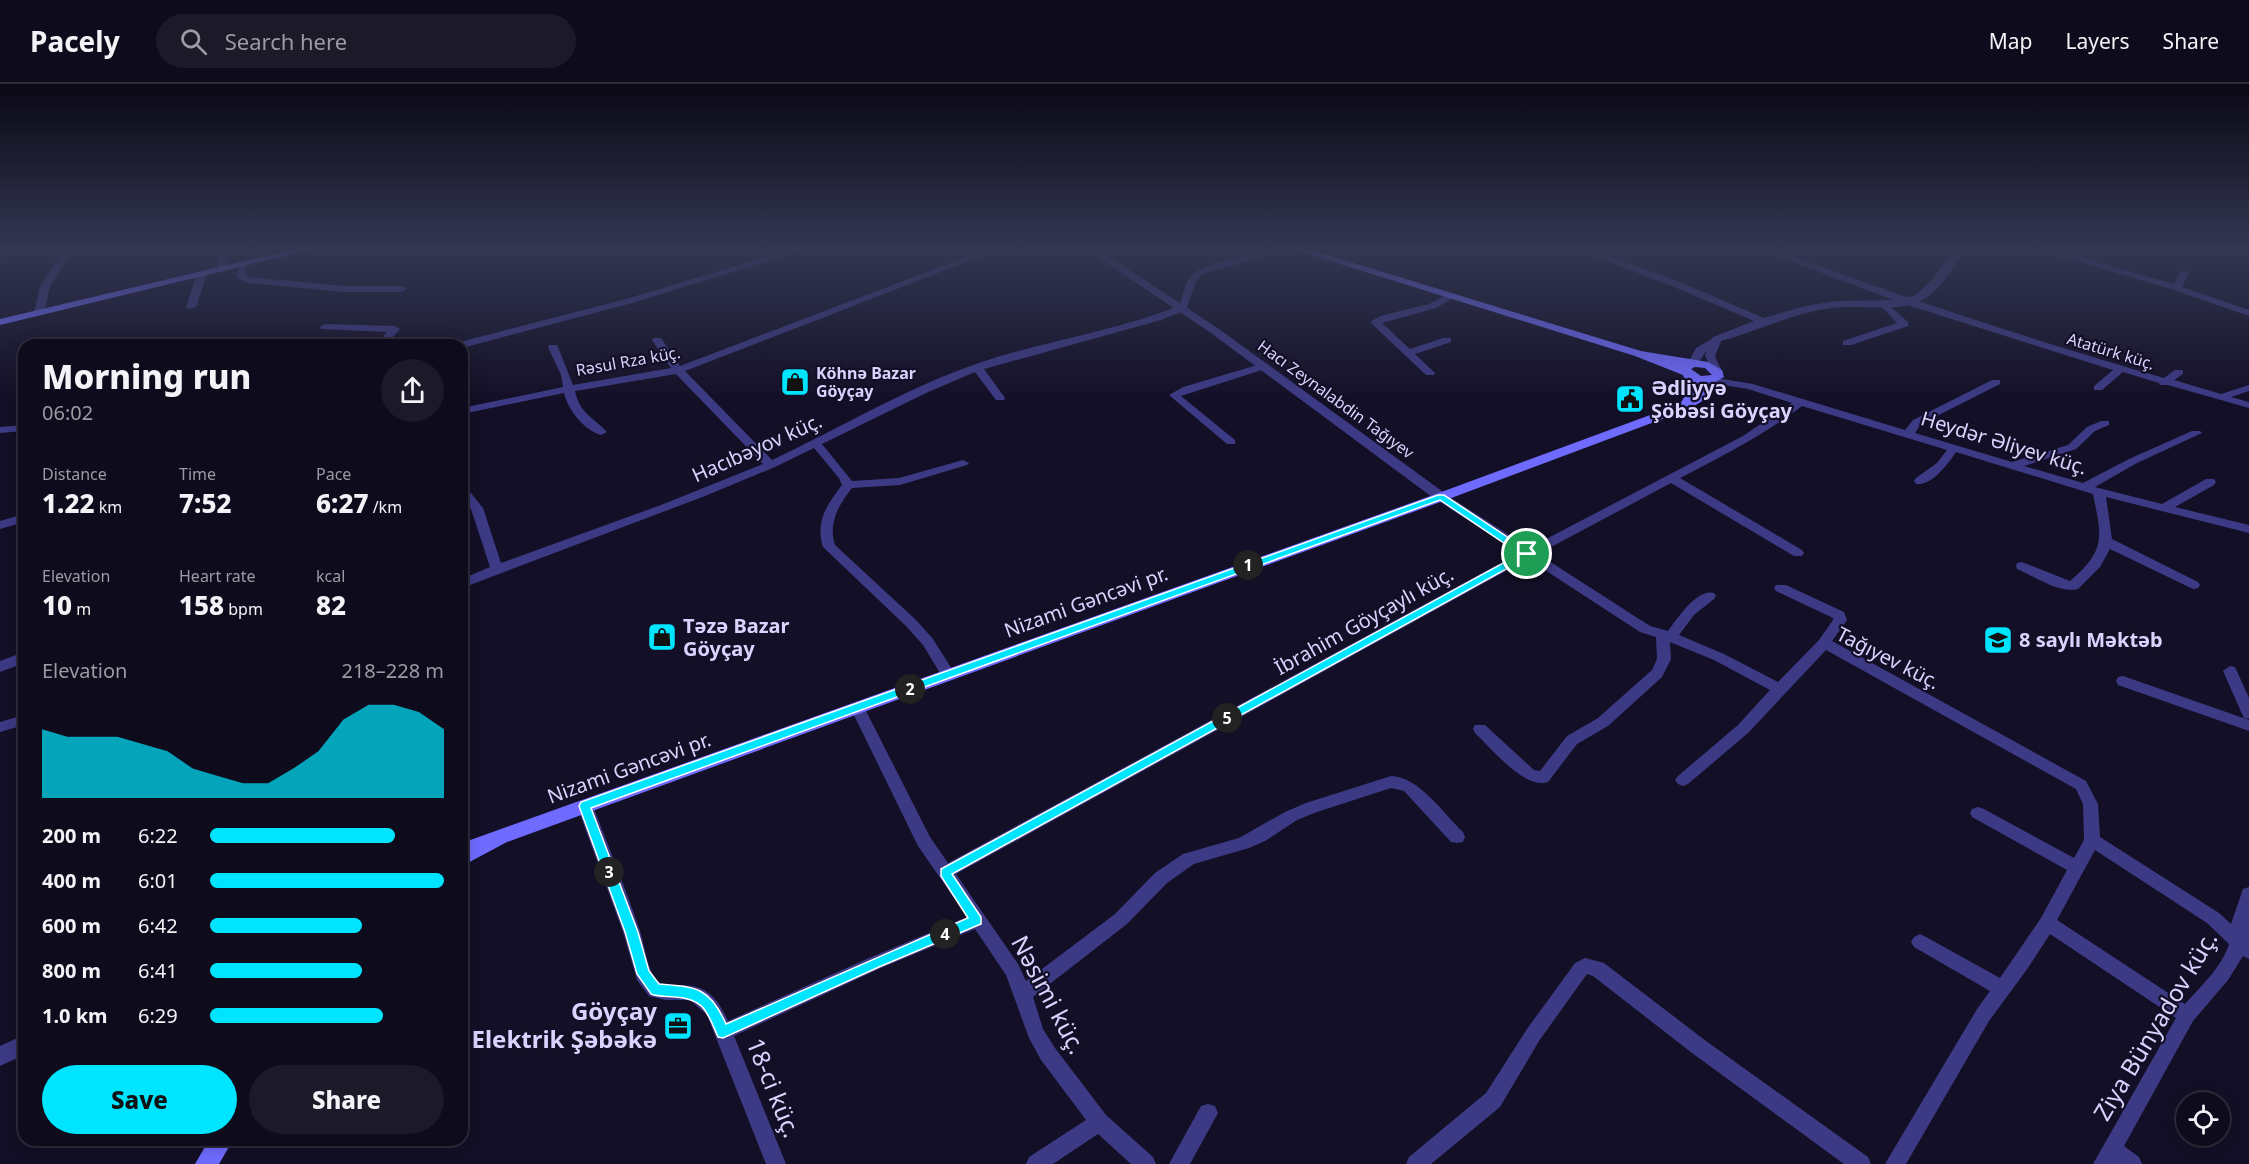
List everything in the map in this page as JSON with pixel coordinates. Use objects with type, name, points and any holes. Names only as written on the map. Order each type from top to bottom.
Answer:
[{"type":"main road","points":[[0,322],[96,299]]},
{"type":"main road","points":[[1460,299],[1690,368],[1700,379],[1715,374]]},
{"type":"main road","points":[[1685,406],[1694,391],[1690,368]]},
{"type":"main road","name":"Nizami Gəncəvi pr.","points":[[501,837],[1441,497],[1685,406],[1705,394],[1715,374]]},
{"type":"main road","points":[[468,848],[501,837]]},
{"type":"main road","points":[[468,856],[501,837]]},
{"type":"main road","points":[[206,1164],[218,1146]]},
{"type":"street","points":[[39,313],[42,299]]},
{"type":"street","points":[[191,307],[194,299]]},
{"type":"street","points":[[468,343],[634,299]]},
{"type":"street","name":"Rəsul Rza küç.","points":[[468,410],[568,388],[678,370],[864,299]]},
{"type":"street","name":"Hacı Zeynalabdin Tağıyev","points":[[1169,299],[1441,497]]},
{"type":"street","points":[[1183,308],[1186,299]]},
{"type":"street","points":[[1430,373],[1375,322],[1430,307],[1445,299]]},
{"type":"street","points":[[1712,299],[1762,321]]},
{"type":"street","name":"Atatürk küç.","points":[[1900,299],[2164,383],[2249,405]]},
{"type":"street","points":[[1690,368],[1700,350],[1717,339],[1762,321],[1821,306],[1909,299]]},
{"type":"street","points":[[2210,299],[2249,313]]},
{"type":"street","points":[[1847,343],[1904,324],[1882,302]]},
{"type":"street","name":"Hacıbəyov küç.","points":[[468,581],[771,465],[912,394],[977,367],[1134,326],[1183,308]]},
{"type":"street","points":[[325,327],[395,329],[386,339]]},
{"type":"street","points":[[1715,374],[1710,356],[1717,339]]},
{"type":"street","points":[[657,340],[678,370],[771,465]]},
{"type":"street","points":[[1408,353],[1447,340]]},
{"type":"street","points":[[553,347],[566,375],[572,403],[601,432]]},
{"type":"street","points":[[1231,442],[1174,395],[1264,366]]},
{"type":"street","points":[[977,367],[1000,398]]},
{"type":"street","points":[[2098,388],[2119,369]]},
{"type":"street","points":[[2164,383],[2180,372]]},
{"type":"street","name":"Heydər Əliyev küç.","points":[[1715,374],[2084,488],[2249,529]]},
{"type":"street","points":[[1908,434],[1917,422],[1996,382]]},
{"type":"street","points":[[2222,397],[2249,388]]},
{"type":"street","name":"İbrahim Göyçaylı küç.","points":[[945,872],[1527,554],[1747,438],[1778,419],[1801,401]]},
{"type":"street","points":[[2012,466],[2072,447],[2091,429],[2105,423]]},
{"type":"street","points":[[0,430],[18,428]]},
{"type":"street","points":[[2084,488],[2133,461],[2196,433]]},
{"type":"street","points":[[816,444],[845,477],[848,485]]},
{"type":"street","points":[[1920,481],[1941,465],[1954,448]]},
{"type":"street","points":[[848,485],[900,481],[963,463]]},
{"type":"street","points":[[1671,478],[1798,553]]},
{"type":"street","points":[[2162,509],[2210,482]]},
{"type":"street","points":[[848,485],[827,516],[825,537],[829,547],[911,623],[928,642],[948,674]]},
{"type":"street","points":[[2022,566],[2073,586],[2099,560],[2107,542],[2099,492]]},
{"type":"street","points":[[468,497],[477,508],[497,569]]},
{"type":"street","points":[[1441,497],[1624,617],[1719,657],[1780,689]]},
{"type":"street","points":[[0,525],[18,520]]},
{"type":"street","points":[[2107,542],[2193,585]]},
{"type":"street","points":[[1781,588],[1839,615],[1840,620],[1824,643]]},
{"type":"street","points":[[1480,729],[1529,774],[1543,778],[1572,740],[1603,722],[1658,673],[1664,659],[1667,637],[1689,612],[1708,596]]},
{"type":"street","name":"Tağıyev küç.","points":[[1683,780],[1743,729],[1824,643],[2081,784],[2091,801],[2092,840]]},
{"type":"street","points":[[0,664],[18,659]]},
{"type":"street","points":[[2230,671],[2249,714]]},
{"type":"street","points":[[2123,681],[2249,726]]},
{"type":"street","name":"Nəsimi küç.","points":[[858,709],[924,841],[976,921],[1012,970],[1039,1039],[1099,1122],[1146,1164]]},
{"type":"street","points":[[0,727],[18,722]]},
{"type":"street","points":[[1023,994],[1120,919],[1161,878],[1189,859],[1243,843],[1312,807],[1391,782],[1399,782],[1408,787],[1457,837]]},
{"type":"street","name":"18-ci küç.","points":[[585,806],[632,932],[643,974],[655,990],[693,992],[714,1010],[776,1164]]},
{"type":"street","points":[[1978,813],[2078,868]]},
{"type":"street","points":[[1895,1164],[1983,1015],[2047,923],[2092,840],[2213,918],[2244,945]]},
{"type":"street","name":"Ziya Bünyadov küç.","points":[[2132,1164],[2107,1156],[2187,1015],[2244,945],[2240,921],[2249,894]]},
{"type":"street","points":[[723,1032],[875,963],[976,921]]},
{"type":"street","points":[[2047,923],[2187,1015]]},
{"type":"street","points":[[1920,942],[2003,989]]},
{"type":"street","points":[[1416,1164],[1493,1100],[1533,1035],[1581,968],[1585,966],[1598,969],[1698,1047],[1861,1164]]},
{"type":"street","points":[[0,1056],[18,1048]]},
{"type":"street","points":[[1179,1164],[1208,1113]]},
{"type":"street","points":[[1036,1164],[1099,1122]]},
{"type":"place","name":"Köhnə Bazar Göyçay","points":[[795,382]]},
{"type":"place","name":"Ədliyyə Şöbəsi Göyçay","points":[[1630,399]]},
{"type":"place","name":"Təzə Bazar Göyçay","points":[[662,637]]},
{"type":"place","name":"8 saylı Məktəb","points":[[1998,640]]},
{"type":"place","name":"Göyçay Elektrik Şəbəkə","points":[[678,1026]]},
{"type":"route","points":[[1441,497],[1527,554],[945,872],[976,921],[875,963],[723,1032],[714,1010],[706,1001],[693,992],[655,990],[643,974],[632,932],[585,806],[1441,497]]}]
